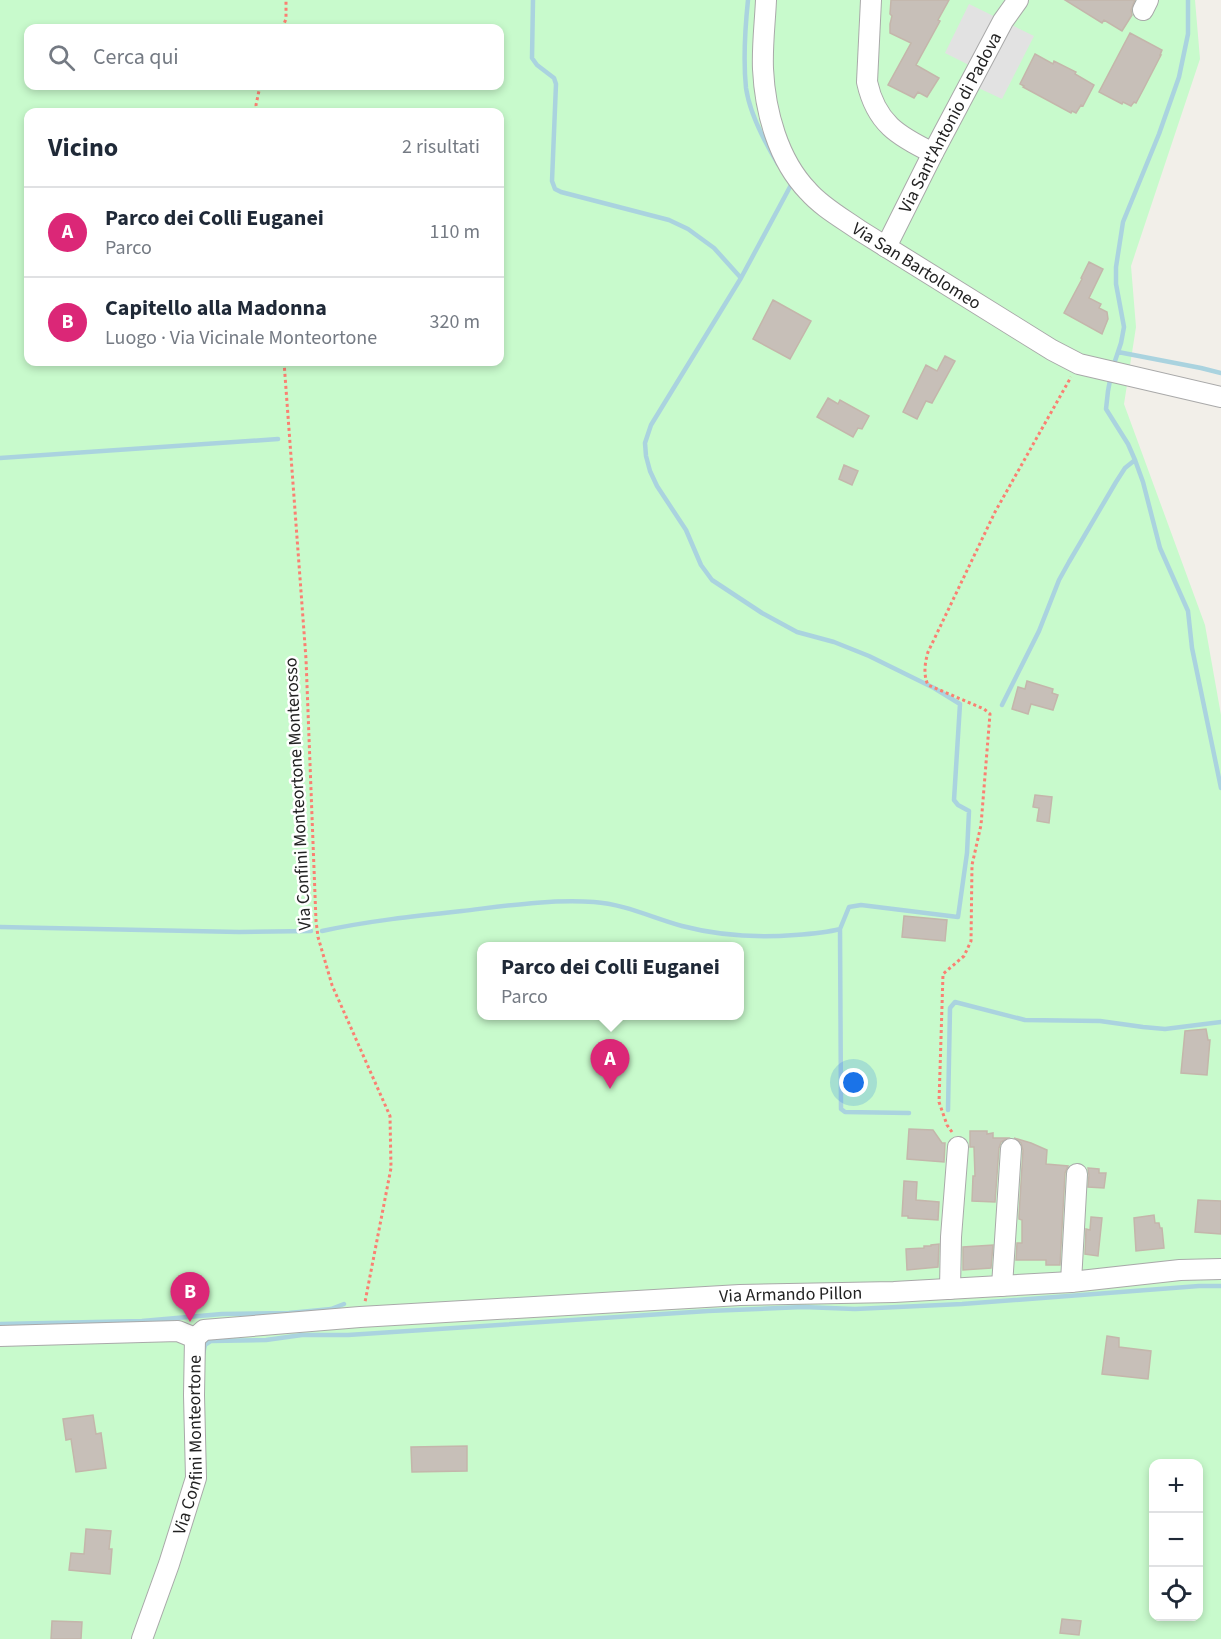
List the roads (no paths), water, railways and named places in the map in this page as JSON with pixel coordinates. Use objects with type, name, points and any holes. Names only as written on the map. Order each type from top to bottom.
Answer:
[{"type":"street","name":"Via San Bartolomeo","points":[[766,0],[762,68],[766,99],[781,149],[807,191],[829,210],[886,247],[1078,364],[1221,397]]},
{"type":"street","points":[[870,0],[867,82],[870,96],[880,116],[892,130],[933,153]]},
{"type":"street","name":"Via Sant'Antonio di Padova","points":[[886,247],[1003,21],[1018,0]]},
{"type":"street","points":[[950,1289],[951,1236],[958,1147]]},
{"type":"street","points":[[1002,1286],[1011,1149]]},
{"type":"street","points":[[1071,1282],[1077,1174]]},
{"type":"street","name":"Via Armando Pillon","points":[[360,1317],[740,1295],[950,1289],[1071,1282],[1180,1270],[1221,1269]]},
{"type":"street","name":"Via Confini Monteortone","points":[[142,1639],[196,1478],[195,1338],[204,1330],[360,1317]]},
{"type":"street","points":[[0,1336],[178,1331],[195,1338]]},
{"type":"waterway","points":[[533,0],[532,58],[537,65],[554,78],[556,84],[552,181],[555,189],[669,220],[688,229],[714,248],[741,278]]},
{"type":"waterway","points":[[748,0],[745,44],[746,88],[758,128],[778,164]]},
{"type":"waterway","points":[[1113,367],[1124,327],[1116,284],[1116,267],[1123,222],[1159,134],[1179,77],[1188,34],[1188,0]]},
{"type":"waterway","points":[[791,185],[741,278],[651,425],[645,443],[646,456],[657,486],[686,530],[701,565],[712,580],[762,613],[797,632],[834,642],[869,656],[934,688],[960,704],[954,800],[969,811],[967,853],[958,917],[861,905],[849,907],[840,929],[841,1109],[845,1112],[909,1113]]},
{"type":"waterway","points":[[1118,352],[1221,373]]},
{"type":"waterway","points":[[1111,375],[1106,409],[1128,444],[1135,460],[1160,548],[1188,611],[1192,648],[1221,788]]},
{"type":"waterway","points":[[0,458],[278,439]]},
{"type":"waterway","points":[[1002,705],[1039,631],[1059,580],[1116,482],[1125,468],[1135,460]]},
{"type":"waterway","points":[[322,931],[427,915],[561,901],[616,905],[682,926],[724,934],[781,936],[840,929]]},
{"type":"waterway","points":[[0,927],[239,932],[311,931]]},
{"type":"waterway","points":[[948,1110],[950,1008],[955,1002],[1025,1020],[1100,1021],[1165,1029],[1221,1022]]},
{"type":"waterway","points":[[203,1354],[205,1345],[211,1341],[266,1340],[302,1335],[348,1335],[708,1311],[803,1307],[855,1309],[962,1304],[1221,1286]]},
{"type":"waterway","points":[[0,1324],[142,1321],[222,1314],[289,1313],[331,1309],[344,1304]]},
{"type":"place","name":"Parco dei Colli Euganei","points":[[610,1089]]},
{"type":"place","name":"Capitello alla Madonna","points":[[190,1322]]}]
